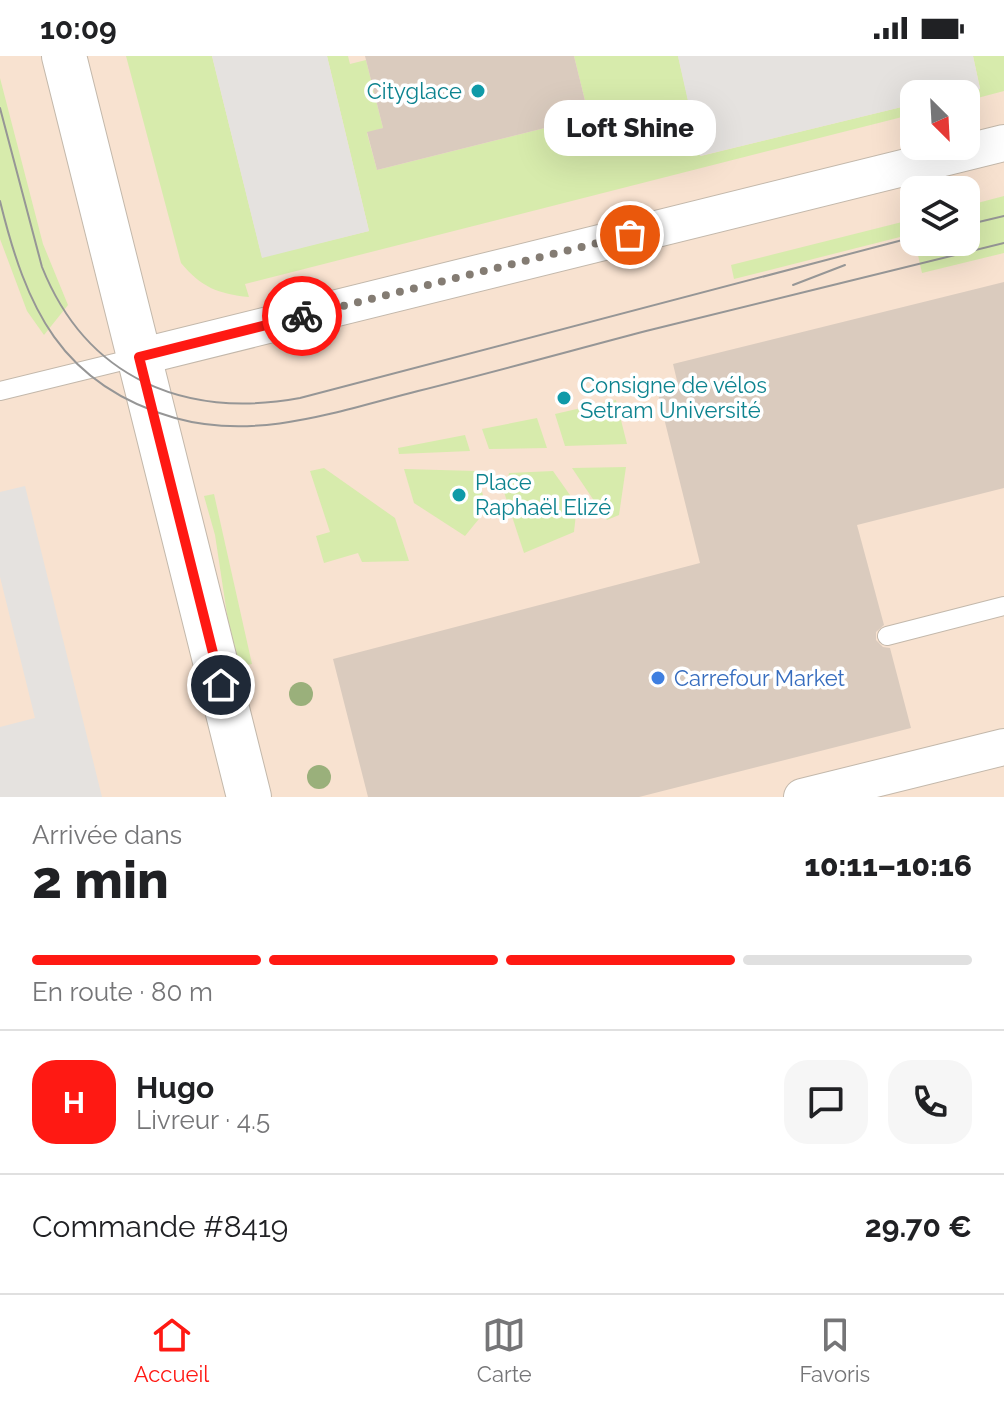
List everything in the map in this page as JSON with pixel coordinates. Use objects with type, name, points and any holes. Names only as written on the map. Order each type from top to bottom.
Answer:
[{"type":"street","points":[[64,56],[249,797]]},
{"type":"street","points":[[139,357],[1004,143]]},
{"type":"street","points":[[802,797],[1004,747]]},
{"type":"lane","points":[[0,391],[139,357]]},
{"type":"lane","points":[[887,636],[1004,606]]},
{"type":"shaded area","points":[[0,56],[1004,56],[1004,797],[0,797]]},
{"type":"shaded area","points":[[212,56],[327,56],[369,231],[262,258]]},
{"type":"shaded area","points":[[678,56],[973,56],[978,80],[900,80],[900,107],[700,156]]},
{"type":"shaded area","points":[[25,486],[102,797],[0,797],[0,727],[35,718],[0,577],[0,492]]},
{"type":"green space","points":[[126,56],[212,56],[262,257],[369,231],[327,56],[348,56],[350,64],[366,60],[383,128],[367,133],[377,170],[589,117],[574,56],[678,56],[701,156],[900,107],[900,118],[245,284],[249,297],[211,288],[181,263]]},
{"type":"green space","points":[[973,56],[1004,56],[1004,91],[980,97]]},
{"type":"green space","points":[[0,78],[43,244],[68,305],[44,335],[27,311],[0,239]]},
{"type":"green space","points":[[1004,196],[1004,253],[922,273],[918,256],[980,256],[980,202]]},
{"type":"green space","points":[[900,223],[900,237],[734,279],[731,265]]},
{"type":"green space","points":[[616,400],[627,444],[565,446],[555,414]]},
{"type":"green space","points":[[537,418],[547,448],[489,449],[482,429]]},
{"type":"green space","points":[[465,435],[470,451],[399,454],[398,448]]},
{"type":"green space","points":[[626,467],[619,515],[607,520],[572,468]]},
{"type":"green space","points":[[324,468],[395,518],[409,561],[362,562],[358,553],[324,563],[316,536],[330,532],[310,471]]},
{"type":"green space","points":[[404,469],[476,471],[487,509],[465,536],[414,503]]},
{"type":"green space","points":[[553,471],[577,505],[574,532],[524,553],[504,492],[509,473]]},
{"type":"green space","points":[[214,494],[252,664],[235,667],[215,535],[204,496]]},
{"type":"building","name":"Cityglace","points":[[365,56],[574,56],[589,117],[377,170],[367,132],[383,128]]},
{"type":"building","points":[[1004,282],[1004,488],[857,525],[884,625],[876,632],[876,640],[883,647],[890,648],[911,728],[639,797],[368,797],[333,659],[700,563],[658,394],[679,389],[673,364]]},
{"type":"tram line","points":[[0,108],[42,267],[61,306],[85,338],[113,363],[145,382],[180,395],[218,402],[258,403],[300,398],[900,241]]},
{"type":"tram line","points":[[0,201],[22,275],[36,308],[54,337],[76,363],[103,385],[136,404],[175,418],[236,426],[298,421],[328,414],[646,331],[1004,243]]},
{"type":"tram line","points":[[980,222],[1004,216]]},
{"type":"tram line","points":[[793,285],[845,265]]},
{"type":"way so far","points":[[302,316],[630,235]]},
{"type":"place","name":"Cityglace","points":[[478,91]]},
{"type":"place","name":"Loft Shine","points":[[630,235]]},
{"type":"place","name":"Consigne de vélos Setram Université","points":[[564,398]]},
{"type":"place","name":"Place Raphaël Elizé","points":[[459,495]]},
{"type":"place","name":"Carrefour Market","points":[[658,678]]},
{"type":"route","points":[[221,685],[139,357],[302,316]]}]
